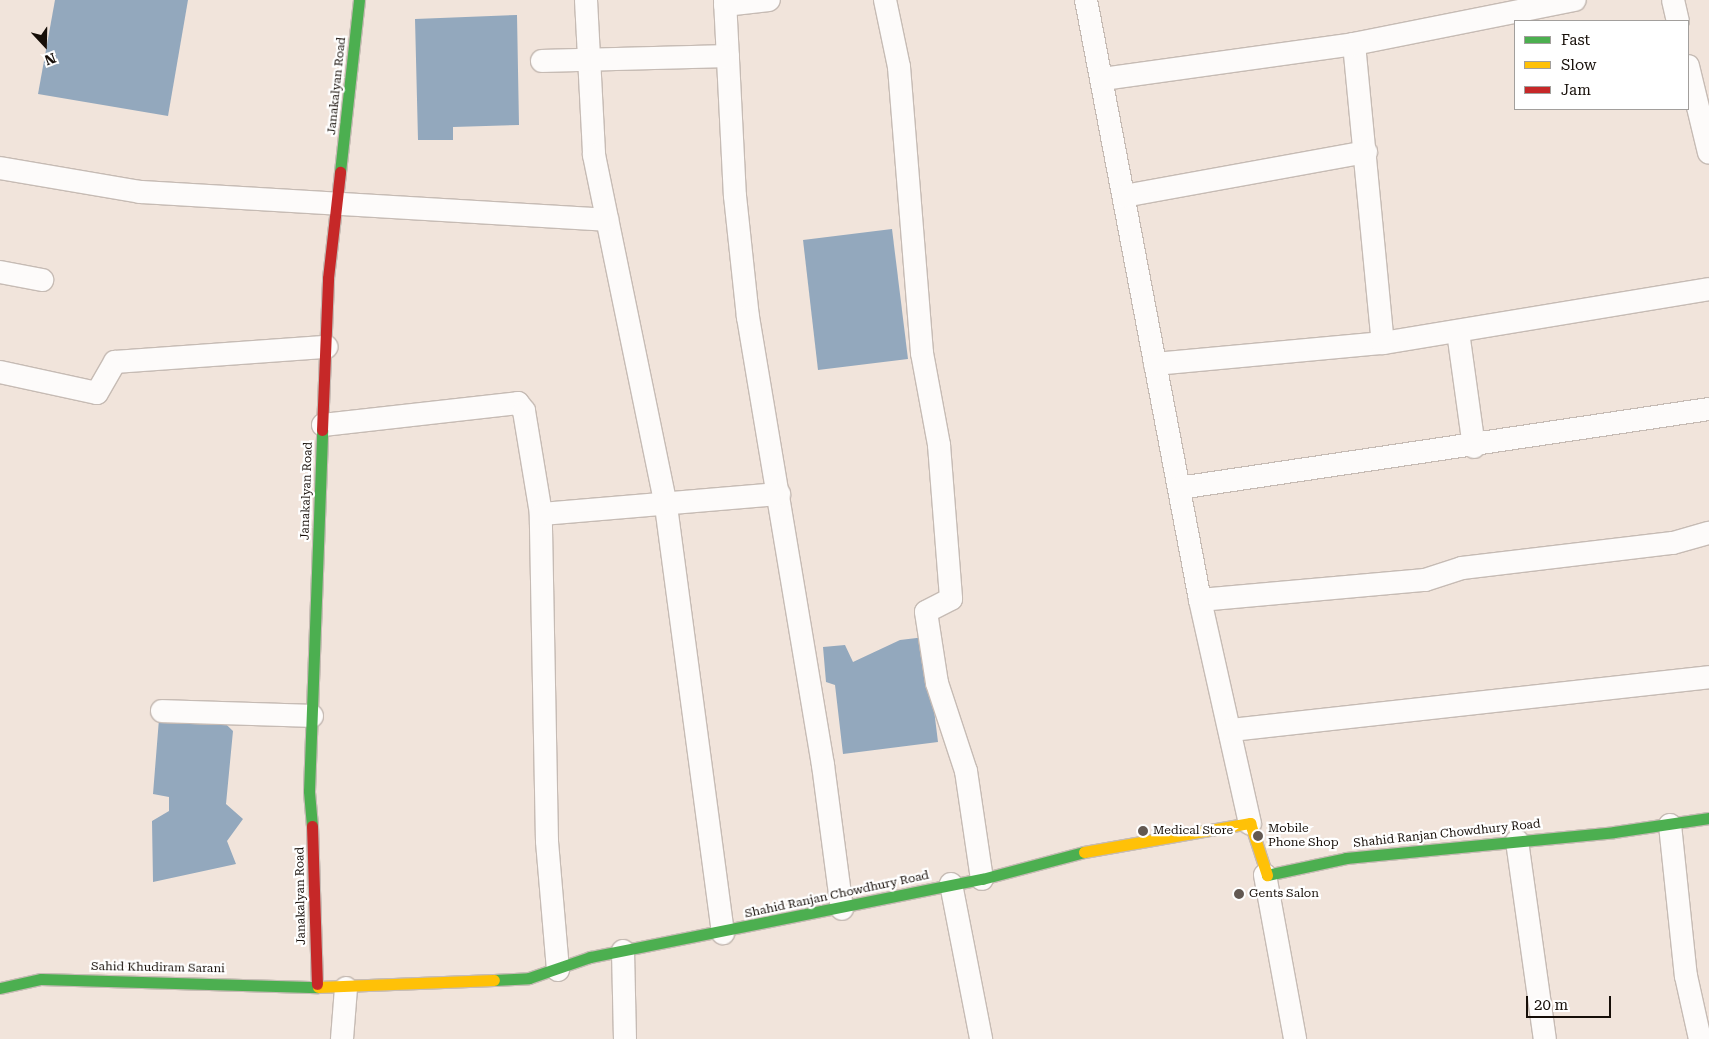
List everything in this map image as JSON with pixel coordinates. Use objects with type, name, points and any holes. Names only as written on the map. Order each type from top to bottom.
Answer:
[{"type":"street","name":"Janakalyan Road","points":[[317,984],[315,856],[309,791],[326,348],[337,203],[359,0]]},
{"type":"street","points":[[586,0],[594,155],[666,506],[723,933]]},
{"type":"street","points":[[769,0],[725,2],[735,196],[748,317],[779,494],[842,909]]},
{"type":"street","points":[[885,0],[899,67],[922,352],[940,445],[951,600],[926,612],[936,683],[966,771],[982,879]]},
{"type":"street","points":[[1086,0],[1103,79],[1200,600],[1231,730],[1250,823],[1264,875],[1295,1039]]},
{"type":"street","points":[[1103,79],[1354,44],[1575,0]]},
{"type":"street","points":[[1673,0],[1678,20]]},
{"type":"street","points":[[1354,44],[1366,152],[1383,343]]},
{"type":"street","points":[[542,61],[728,56]]},
{"type":"street","points":[[1689,68],[1701,86],[1709,153]]},
{"type":"street","points":[[1124,196],[1366,152]]},
{"type":"street","points":[[0,168],[140,192],[607,220]]},
{"type":"street","points":[[0,272],[42,280]]},
{"type":"street","points":[[1155,364],[1383,343],[1709,289]]},
{"type":"street","points":[[1458,332],[1474,447]]},
{"type":"street","points":[[0,372],[97,392],[115,362],[326,348]]},
{"type":"street","points":[[323,425],[518,403],[524,411],[541,514],[546,841],[558,970]]},
{"type":"street","points":[[1179,488],[1474,447],[1709,409]]},
{"type":"street","points":[[541,514],[666,506],[779,494]]},
{"type":"street","points":[[1200,600],[1425,580],[1472,567],[1674,543],[1709,533]]},
{"type":"street","points":[[1231,730],[1709,677]]},
{"type":"street","points":[[162,711],[312,716]]},
{"type":"street","name":"Shahid Ranjan Chowdhury Road","points":[[1264,875],[1346,858],[1670,825],[1709,818]]},
{"type":"street","name":"Shahid Ranjan Chowdhury Road","points":[[317,984],[346,988],[529,978],[623,951],[723,933],[982,879],[1055,858],[1103,847],[1250,823]]},
{"type":"street","points":[[1670,825],[1686,976],[1700,1039]]},
{"type":"street","points":[[1516,840],[1545,1039]]},
{"type":"street","points":[[951,884],[981,1039]]},
{"type":"street","points":[[623,951],[625,1039]]},
{"type":"street","name":"Sahid Khudiram Sarani","points":[[0,988],[41,979],[317,984]]},
{"type":"street","points":[[342,1039],[346,988]]},
{"type":"water","points":[[55,0],[188,0],[168,116],[38,94]]},
{"type":"water","points":[[517,15],[519,125],[453,127],[453,140],[418,140],[415,19]]},
{"type":"water","points":[[892,229],[908,359],[818,370],[803,240]]},
{"type":"water","points":[[925,637],[938,742],[843,754],[835,685],[826,682],[823,647],[845,645],[853,662],[900,640]]},
{"type":"water","points":[[205,704],[233,731],[226,804],[243,819],[227,841],[236,864],[153,882],[152,821],[169,811],[169,797],[153,794],[159,719]]},
{"type":"traffic: fast","points":[[340,172],[359,0]]},
{"type":"traffic: fast","points":[[312,826],[309,791],[322,430]]},
{"type":"traffic: fast","points":[[1267,875],[1346,858],[1614,832],[1709,818]]},
{"type":"traffic: fast","points":[[494,980],[529,978],[590,957],[982,879],[1084,852]]},
{"type":"traffic: fast","points":[[0,988],[41,979],[318,987]]},
{"type":"traffic: slow","points":[[1084,852],[1250,823],[1267,875]]},
{"type":"traffic: slow","points":[[318,987],[494,980]]},
{"type":"traffic: jam","points":[[322,430],[328,278],[340,172]]},
{"type":"traffic: jam","points":[[312,826],[317,984]]},
{"type":"place","name":"Medical Store","points":[[1143,831]]},
{"type":"place","name":"Mobile Phone Shop","points":[[1258,836]]},
{"type":"place","name":"Gents Salon","points":[[1239,894]]}]
